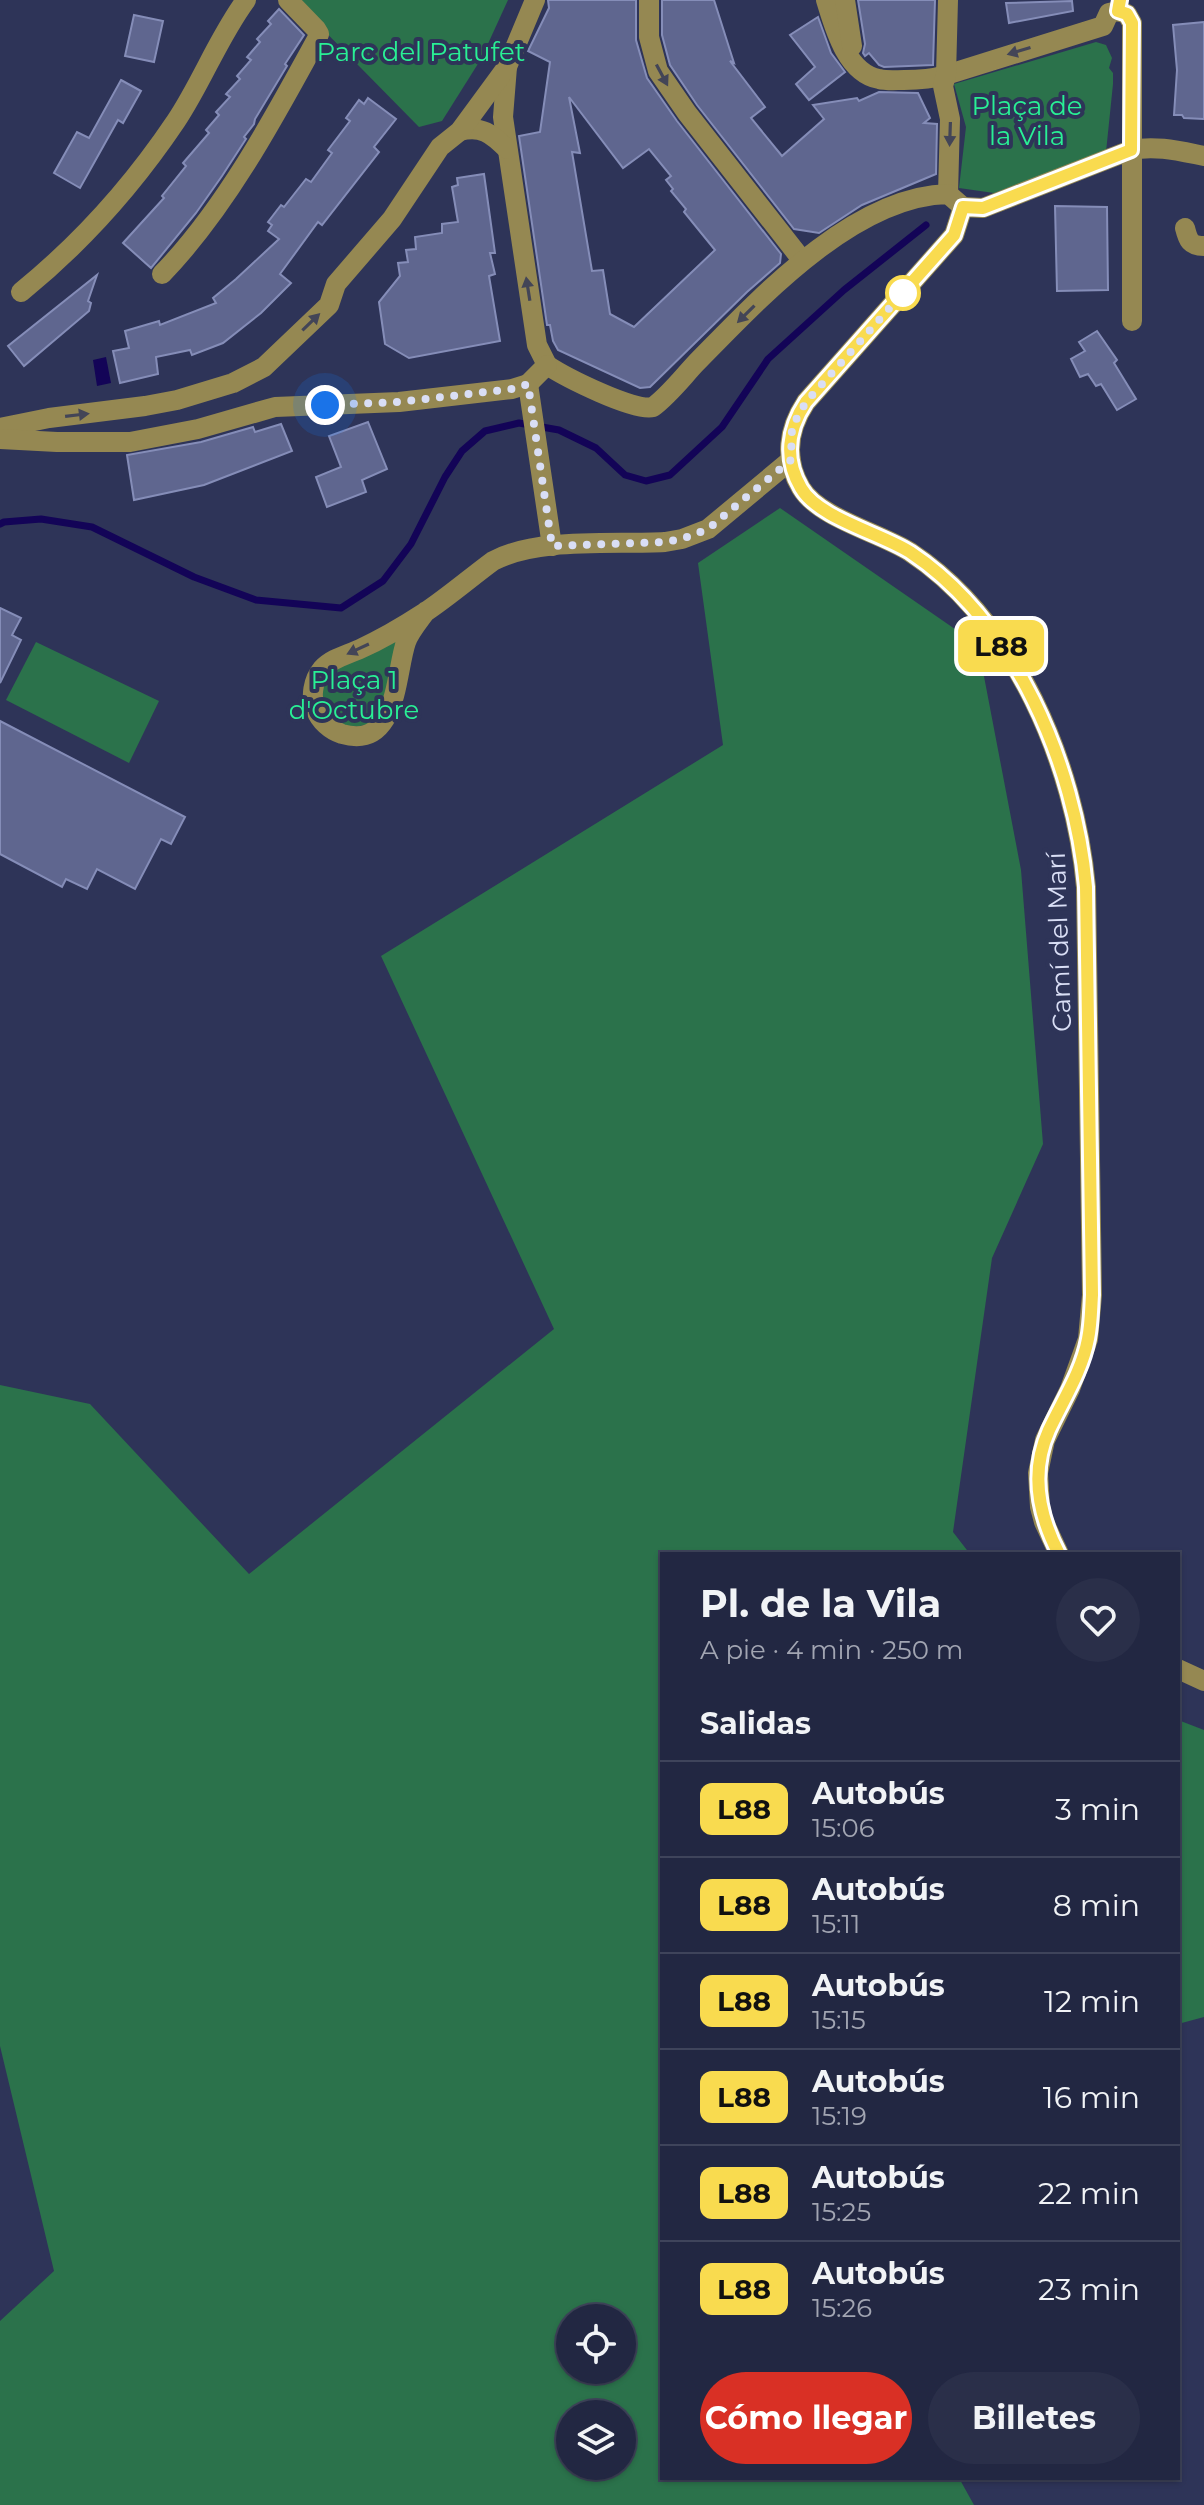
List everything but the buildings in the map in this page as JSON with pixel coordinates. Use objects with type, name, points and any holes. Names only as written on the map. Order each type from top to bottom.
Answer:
[{"type":"street","points":[[21,292],[57,263],[99,220],[151,155],[176,121],[246,0]]},
{"type":"street","points":[[162,274],[202,225],[241,168],[277,113],[317,39],[319,34],[316,29],[288,0]]},
{"type":"street","points":[[0,428],[49,418],[163,403],[233,383],[264,367],[329,305],[336,284],[392,219],[440,147],[460,131],[507,67],[535,0]]},
{"type":"street","points":[[649,0],[649,37],[658,71],[802,260]]},
{"type":"street","points":[[826,0],[841,40],[854,62],[869,76],[878,79],[918,81],[946,75],[1103,26]]},
{"type":"street","points":[[845,0],[854,62]]},
{"type":"street","points":[[426,611],[409,635],[390,712],[382,724],[371,732],[357,736],[331,729],[321,720],[315,708],[315,682],[321,670],[331,661],[361,649],[426,611],[504,555],[552,546],[665,542],[694,535],[708,529],[791,460],[792,427],[806,402],[954,235],[956,200],[950,119],[943,86],[948,0]]},
{"type":"street","points":[[1130,32],[1123,39],[1106,35],[1103,26],[1109,13],[1119,6],[1130,18],[1132,321]]},
{"type":"street","points":[[507,67],[503,117],[537,345],[547,365],[630,405],[645,409],[653,407],[802,260],[880,212],[933,194],[983,208],[1131,150],[1162,148],[1204,156]]},
{"type":"street","points":[[460,131],[479,129],[489,133],[507,149]]},
{"type":"street","points":[[1185,228],[1189,242],[1204,246]]},
{"type":"street","points":[[0,439],[130,442],[198,429],[275,407],[399,402],[512,389],[528,384],[547,365]]},
{"type":"street","points":[[528,384],[552,546]]},
{"type":"street","name":"Camí del Marí","points":[[791,460],[801,488],[819,507],[908,551],[946,580],[981,618],[1018,674],[1045,724],[1064,774],[1077,823],[1086,887],[1092,1295],[1088,1339],[1070,1389],[1045,1440],[1040,1459],[1040,1507],[1058,1552]]},
{"type":"street","points":[[1180,1670],[1204,1681]]},
{"type":"green space","name":"Parc del Patufet","points":[[294,0],[508,0],[481,59],[442,121],[419,127]]},
{"type":"green space","name":"Plaça de la Vila","points":[[1096,42],[1106,45],[1112,58],[1109,68],[1113,73],[1113,84],[1106,152],[994,193],[959,188],[966,127],[954,84]]},
{"type":"green space","points":[[780,508],[978,645],[1021,870],[1043,1144],[992,1258],[953,1532],[968,1552],[660,1552],[660,2480],[960,2480],[974,2505],[0,2505],[0,2321],[54,2271],[0,2046],[0,1385],[90,1404],[249,1574],[554,1329],[381,956],[723,745],[698,563]]},
{"type":"green space","name":"Plaça 1 d'Octubre","points":[[394,637],[401,643],[383,710],[372,721],[360,726],[335,720],[327,711],[323,698],[324,684],[334,669]]},
{"type":"green space","points":[[36,642],[159,701],[129,763],[6,700]]},
{"type":"green space","points":[[1180,1721],[1204,1730],[1204,2017],[1180,2023]]},
{"type":"shaded area","points":[[106,357],[111,383],[97,386],[93,360]]},
{"type":"waterway","points":[[0,524],[41,519],[92,527],[194,577],[256,600],[341,608],[383,581],[411,544],[445,477],[462,451],[485,431],[519,423],[559,430],[596,448],[625,475],[646,481],[670,475],[722,427],[768,359],[844,290],[926,225]]},
{"type":"bus line","name":"L88","points":[[1058,1552],[1040,1507],[1038,1473],[1045,1440],[1070,1389],[1088,1339],[1093,1268],[1086,887],[1077,823],[1062,768],[1045,724],[1012,664],[981,618],[946,580],[908,551],[833,515],[808,497],[794,471],[790,438],[796,416],[806,402],[954,235],[963,207],[983,208],[1131,150],[1132,23],[1127,14],[1118,11],[1120,0]]},
{"type":"route","points":[[325,405],[399,402],[512,389],[528,384],[552,546],[682,539],[708,529],[791,460],[790,438],[796,416],[903,293]]}]
